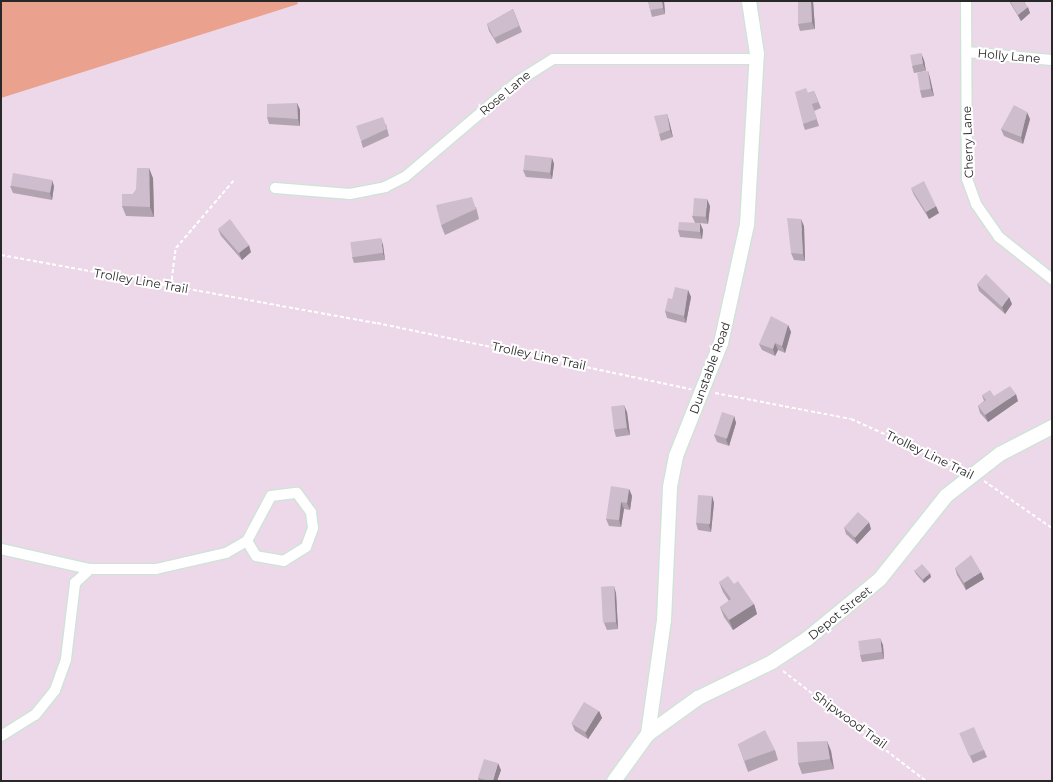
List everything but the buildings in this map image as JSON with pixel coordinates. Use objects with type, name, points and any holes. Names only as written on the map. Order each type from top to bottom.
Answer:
[{"type":"street","name":"Dunstable Road","points":[[648,734],[664,620],[670,487],[676,456],[703,391],[731,310],[748,225],[757,59],[749,1]]},
{"type":"street","name":"Cherry Lane","points":[[966,1],[967,179],[976,204],[1015,255],[1052,280]]},
{"type":"street","name":"Holly Lane","points":[[967,52],[1052,60]]},
{"type":"street","name":"Rose Lane","points":[[275,188],[350,194],[385,187],[405,177],[518,81],[553,59],[757,59]]},
{"type":"street","name":"Depot Street","points":[[614,781],[648,734],[698,698],[772,662],[868,591],[923,521],[972,474],[1022,440],[1052,427]]},
{"type":"street","points":[[1,549],[90,569],[156,569],[226,553],[247,541],[271,496],[297,493],[311,512],[313,528],[306,547],[284,561],[256,556],[247,541]]},
{"type":"street","points":[[1,736],[35,715],[54,690],[66,659],[75,583],[90,569]]},
{"type":"path","points":[[171,286],[176,248],[234,180]]},
{"type":"path","name":"Trolley Line Trail","points":[[1,255],[171,286],[851,419],[972,474],[1052,528]]},
{"type":"path","name":"Shipwood Trail","points":[[772,662],[926,781]]},
{"type":"shaded area","points":[[1,1],[297,1],[298,4],[1,98]]}]
